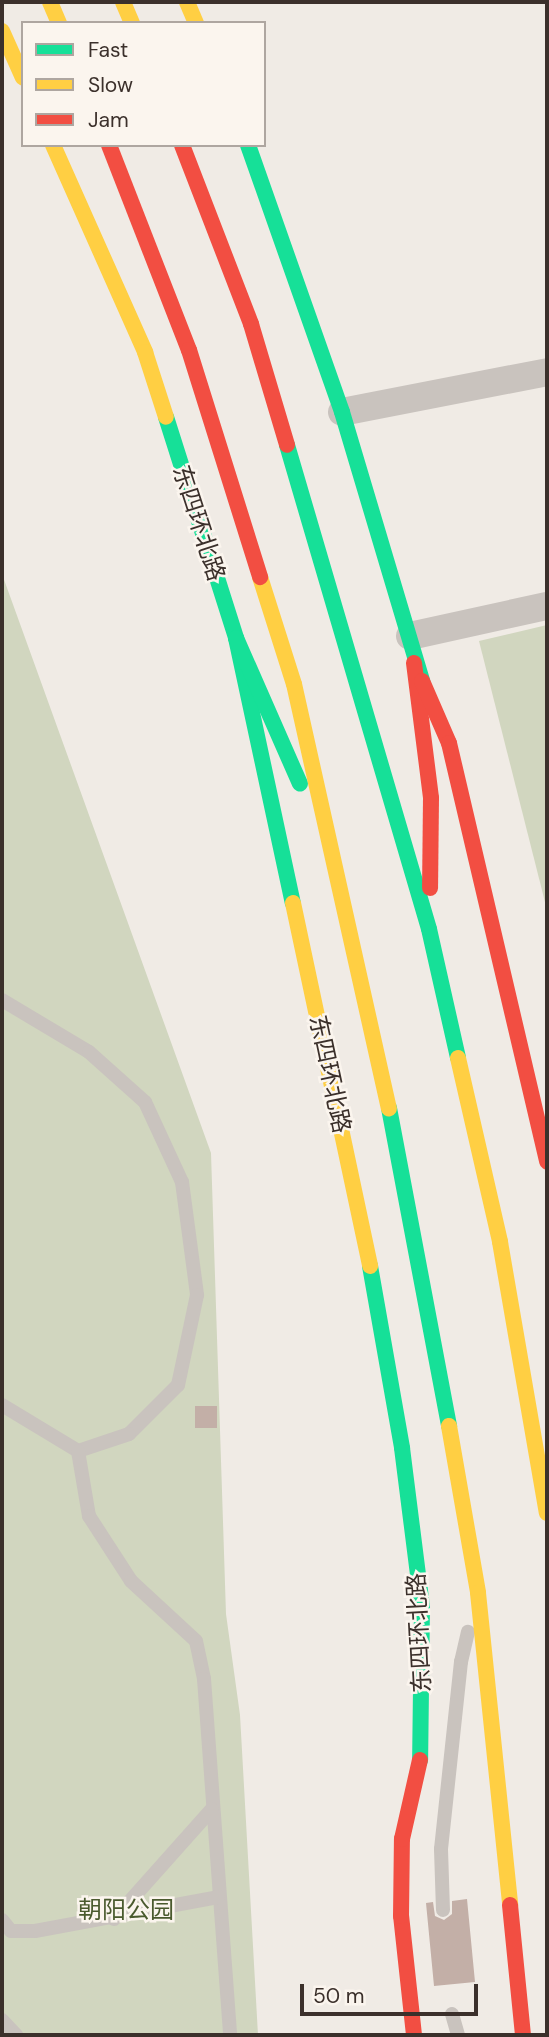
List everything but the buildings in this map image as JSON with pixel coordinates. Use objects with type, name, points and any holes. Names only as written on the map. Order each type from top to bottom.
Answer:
[{"type":"main road","points":[[50,2],[58,21]]},
{"type":"main road","points":[[123,2],[131,21]]},
{"type":"main road","points":[[187,2],[195,21]]},
{"type":"main road","points":[[2,31],[21,74]]},
{"type":"main road","name":"东四环北路","points":[[54,147],[145,352],[236,638],[361,1216],[402,1448],[422,1606],[424,1723],[419,1771],[402,1839],[401,1890],[407,2004],[414,2035]]},
{"type":"main road","name":"东四环北路","points":[[110,147],[189,350],[286,658],[337,866],[415,1232],[478,1593],[523,2035]]},
{"type":"main road","points":[[183,147],[251,324],[429,929],[500,1242],[547,1513]]},
{"type":"main road","points":[[249,147],[342,412],[412,649],[449,743],[547,1162]]},
{"type":"main road","points":[[236,638],[337,866]]},
{"type":"main road","points":[[412,649],[431,798],[429,929]]},
{"type":"street","points":[[342,412],[547,372]]},
{"type":"street","points":[[412,649],[547,606]]},
{"type":"lane","points":[[2,1000],[89,1052],[145,1102],[182,1182],[197,1295],[178,1385],[129,1434],[78,1451]]},
{"type":"lane","points":[[2,1405],[78,1451],[89,1516],[131,1581],[196,1641],[204,1679],[218,1898],[226,1934],[230,2035]]},
{"type":"lane","points":[[443,1910],[441,1849],[458,1689],[478,1593]]},
{"type":"lane","points":[[114,1919],[212,1809]]},
{"type":"lane","points":[[2,1920],[11,1931],[35,1931],[114,1919],[218,1898]]},
{"type":"lane","points":[[452,2014],[458,2035]]},
{"type":"lane","points":[[2,2020],[16,2035]]},
{"type":"green space","name":"朝阳公园","points":[[2,574],[211,1153],[226,1614],[240,1715],[258,2035],[2,2035]]},
{"type":"green space","points":[[547,625],[547,910],[479,641]]},
{"type":"traffic: fast","points":[[249,147],[342,412],[422,681]]},
{"type":"traffic: fast","points":[[166,417],[236,638],[293,903]]},
{"type":"traffic: fast","points":[[287,445],[429,929],[458,1058]]},
{"type":"traffic: fast","points":[[236,638],[300,784]]},
{"type":"traffic: fast","points":[[389,1108],[449,1426]]},
{"type":"traffic: fast","points":[[370,1266],[402,1448],[422,1606],[420,1760]]},
{"type":"traffic: slow","points":[[50,2],[58,21]]},
{"type":"traffic: slow","points":[[123,2],[131,21]]},
{"type":"traffic: slow","points":[[187,2],[195,21]]},
{"type":"traffic: slow","points":[[2,31],[21,74]]},
{"type":"traffic: slow","points":[[54,147],[145,352],[166,417]]},
{"type":"traffic: slow","points":[[260,577],[294,684],[389,1108]]},
{"type":"traffic: slow","points":[[293,903],[370,1266]]},
{"type":"traffic: slow","points":[[458,1058],[500,1242],[547,1513]]},
{"type":"traffic: slow","points":[[449,1426],[478,1593],[510,1905]]},
{"type":"traffic: jam","points":[[110,147],[189,350],[260,577]]},
{"type":"traffic: jam","points":[[183,147],[251,324],[287,445]]},
{"type":"traffic: jam","points":[[414,663],[431,798],[430,888]]},
{"type":"traffic: jam","points":[[422,681],[449,743],[547,1162]]},
{"type":"traffic: jam","points":[[414,2035],[401,1916],[402,1839],[420,1760]]},
{"type":"traffic: jam","points":[[510,1905],[523,2035]]}]
